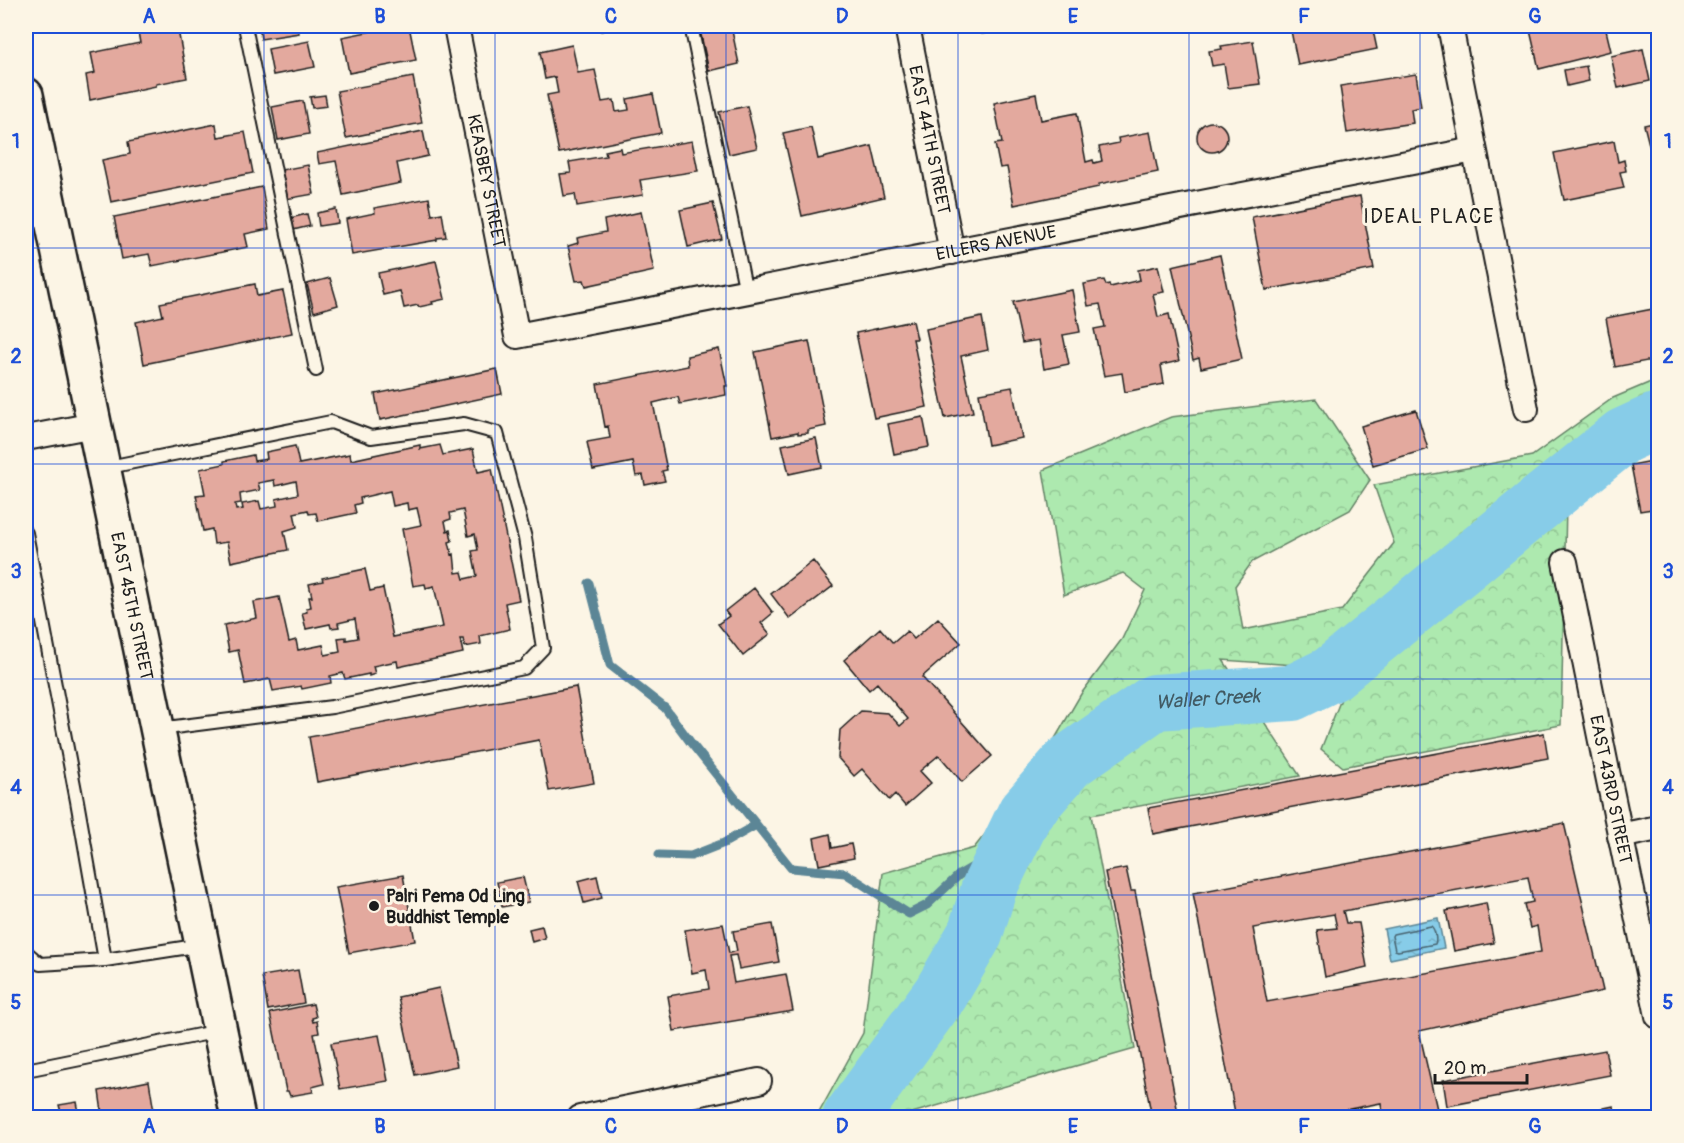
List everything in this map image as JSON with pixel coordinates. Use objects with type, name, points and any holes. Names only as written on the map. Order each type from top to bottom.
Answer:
[{"type":"main road","name":"EAST 45TH STREET","points":[[26,95],[238,1118]]},
{"type":"street","name":"KEASBEY STREET","points":[[456,26],[518,336]]},
{"type":"street","name":"EAST 44TH STREET","points":[[907,26],[952,252]]},
{"type":"street","points":[[1450,26],[1526,409]]},
{"type":"street","name":"EILERS AVENUE","points":[[518,336],[1474,150]]},
{"type":"street","points":[[26,438],[94,425]]},
{"type":"street","name":"EAST 43RD STREET","points":[[1565,562],[1659,1016]]},
{"type":"street","points":[[1620,836],[1659,828]]},
{"type":"street","points":[[580,1118],[759,1080]]},
{"type":"lane","points":[[244,26],[316,370]]},
{"type":"lane","points":[[691,26],[746,292]]},
{"type":"lane","points":[[103,468],[331,422],[371,437],[464,424],[497,433],[525,538],[543,648],[524,668],[332,708],[158,729]]},
{"type":"lane","points":[[26,533],[105,960]]},
{"type":"lane","points":[[26,964],[105,960],[203,945]]},
{"type":"lane","points":[[26,952],[40,964]]},
{"type":"lane","points":[[26,1070],[221,1031]]},
{"type":"green space","points":[[1658,379],[1658,433],[1566,506],[1561,725],[1343,767],[1321,749],[1343,694],[1337,657],[1295,665],[1223,660],[1300,776],[1091,815],[1135,1049],[898,1117],[816,1118],[863,1033],[883,873],[974,848],[1039,766],[1081,694],[1122,639],[1145,590],[1123,573],[1064,595],[1043,470],[1171,417],[1316,399],[1370,480],[1350,510],[1252,562],[1235,586],[1243,630],[1342,610],[1394,543],[1374,485],[1532,456],[1613,398]]},
{"type":"water","points":[[1438,918],[1444,948],[1390,959],[1384,929]]},
{"type":"building","points":[[259,26],[298,26],[299,33],[261,39]]},
{"type":"building","points":[[397,26],[409,26],[416,60],[349,73],[342,37]]},
{"type":"building","points":[[600,26],[625,26],[601,31]]},
{"type":"building","points":[[699,26],[731,26],[739,64],[709,71]]},
{"type":"building","points":[[981,26],[1028,26],[982,34]]},
{"type":"building","points":[[1290,26],[1372,26],[1377,49],[1298,65]]},
{"type":"building","points":[[1529,26],[1605,26],[1611,51],[1539,69]]},
{"type":"building","points":[[164,27],[165,33],[178,30],[187,78],[90,100],[86,75],[95,73],[91,53],[140,43],[138,32]]},
{"type":"building","points":[[309,41],[315,67],[273,75],[268,49]]},
{"type":"building","points":[[1253,41],[1260,84],[1228,88],[1224,64],[1212,66],[1209,51],[1222,49],[1221,46]]},
{"type":"building","points":[[572,45],[578,73],[595,70],[602,102],[614,100],[616,112],[629,110],[627,99],[653,94],[661,133],[559,153],[547,95],[558,93],[555,77],[545,79],[540,52]]},
{"type":"building","points":[[1643,49],[1650,81],[1618,88],[1611,56]]},
{"type":"building","points":[[1586,66],[1589,81],[1567,86],[1564,70]]},
{"type":"building","points":[[1416,74],[1421,107],[1411,109],[1413,123],[1347,133],[1340,86]]},
{"type":"building","points":[[413,77],[422,123],[346,138],[337,91]]},
{"type":"building","points":[[1036,94],[1041,120],[1077,113],[1086,162],[1102,161],[1099,147],[1119,143],[1118,138],[1150,132],[1158,172],[1014,205],[1007,167],[1000,168],[995,144],[1002,143],[994,103]]},
{"type":"building","points":[[325,95],[327,106],[312,108],[310,97]]},
{"type":"building","points":[[303,101],[309,134],[278,140],[272,107]]},
{"type":"building","points":[[747,106],[757,148],[729,154],[719,112]]},
{"type":"building","points":[[1212,122],[1218,123],[1226,131],[1226,143],[1218,151],[1212,152],[1206,151],[1198,143],[1197,137],[1198,131],[1206,123]]},
{"type":"building","points":[[1658,122],[1658,154],[1652,156],[1644,125]]},
{"type":"building","points":[[216,124],[218,137],[245,132],[253,173],[111,202],[102,160],[130,154],[128,142]]},
{"type":"building","points":[[811,127],[818,159],[872,146],[884,197],[802,216],[783,133]]},
{"type":"building","points":[[423,131],[428,156],[397,163],[401,183],[343,195],[336,161],[319,164],[317,153]]},
{"type":"building","points":[[692,141],[698,171],[640,180],[643,195],[577,206],[575,194],[564,196],[560,174],[571,173],[569,162],[606,156],[605,151],[620,148],[621,153]]},
{"type":"building","points":[[1614,141],[1618,162],[1624,160],[1626,171],[1620,172],[1624,188],[1564,200],[1554,153]]},
{"type":"building","points":[[308,165],[314,194],[286,199],[281,170]]},
{"type":"building","points":[[262,187],[269,229],[245,234],[248,247],[152,266],[149,254],[122,259],[114,217]]},
{"type":"building","points":[[1360,196],[1374,269],[1266,290],[1252,217]]},
{"type":"building","points":[[429,198],[432,215],[442,213],[446,237],[352,255],[346,219],[375,213],[374,208]]},
{"type":"building","points":[[713,203],[722,239],[688,247],[680,210]]},
{"type":"building","points":[[336,209],[338,223],[319,226],[317,213]]},
{"type":"building","points":[[641,212],[654,271],[586,286],[584,280],[576,281],[568,246],[578,243],[577,238],[606,232],[604,220]]},
{"type":"building","points":[[307,214],[310,226],[293,230],[290,218]]},
{"type":"building","points":[[1220,255],[1242,359],[1201,368],[1199,358],[1193,360],[1172,266]]},
{"type":"building","points":[[436,261],[445,299],[432,302],[433,304],[404,308],[400,291],[383,295],[378,273]]},
{"type":"building","points":[[1158,266],[1164,292],[1153,294],[1158,317],[1169,314],[1179,361],[1161,365],[1164,384],[1125,392],[1122,373],[1104,376],[1094,329],[1105,327],[1100,304],[1088,306],[1084,284],[1104,280],[1110,287],[1140,280],[1138,270]]},
{"type":"building","points":[[330,278],[338,305],[314,312],[307,284]]},
{"type":"building","points":[[255,284],[257,296],[283,291],[292,333],[144,364],[136,322],[163,316],[160,303]]},
{"type":"building","points":[[1072,290],[1080,332],[1063,335],[1069,364],[1044,369],[1039,340],[1022,343],[1013,302]]},
{"type":"building","points":[[1658,308],[1658,359],[1615,367],[1606,318]]},
{"type":"building","points":[[982,317],[988,350],[961,356],[973,412],[945,418],[926,329]]},
{"type":"building","points":[[913,321],[917,339],[913,339],[927,407],[874,418],[856,333]]},
{"type":"building","points":[[809,341],[826,426],[808,430],[808,433],[798,434],[798,432],[772,437],[755,352]]},
{"type":"building","points":[[719,349],[727,386],[725,386],[726,395],[680,404],[678,397],[653,403],[667,470],[662,471],[665,481],[645,485],[643,475],[636,476],[633,462],[593,470],[587,442],[610,438],[608,426],[605,427],[597,384],[688,366],[687,356]]},
{"type":"building","points":[[497,369],[502,394],[380,420],[375,394]]},
{"type":"building","points":[[1012,387],[1022,438],[988,445],[979,393]]},
{"type":"building","points":[[1416,410],[1428,449],[1373,465],[1361,426]]},
{"type":"building","points":[[923,417],[929,447],[894,454],[888,424]]},
{"type":"building","points":[[816,438],[822,467],[789,474],[782,445]]},
{"type":"building","points":[[420,445],[420,449],[440,445],[443,455],[473,449],[478,472],[492,469],[519,600],[505,603],[510,629],[480,636],[481,644],[465,647],[463,639],[460,639],[463,653],[398,667],[397,661],[373,666],[375,674],[369,676],[369,674],[345,679],[343,673],[330,676],[331,683],[302,689],[301,686],[273,691],[270,679],[245,684],[238,650],[229,652],[224,625],[257,618],[254,602],[279,597],[289,642],[296,640],[298,650],[323,645],[325,655],[340,652],[338,638],[346,637],[346,640],[358,638],[355,619],[338,623],[339,627],[331,628],[330,624],[306,629],[302,613],[307,612],[306,608],[311,607],[309,597],[312,597],[309,584],[323,581],[322,578],[365,569],[370,591],[383,588],[393,637],[443,627],[434,586],[426,588],[425,584],[413,586],[402,529],[421,525],[417,508],[408,510],[407,503],[393,506],[390,491],[360,498],[361,503],[354,505],[356,513],[318,521],[316,513],[309,514],[308,510],[294,513],[297,527],[284,531],[288,550],[231,562],[227,542],[214,544],[212,529],[203,531],[196,495],[205,494],[200,469],[253,455],[254,461],[267,459],[266,452],[295,446],[299,464],[350,454],[351,460]],"holes":[[[274,480],[275,486],[296,481],[298,494],[276,499],[277,506],[261,509],[259,501],[242,504],[243,509],[236,510],[235,504],[241,503],[240,494],[260,490],[258,483]],[[463,510],[468,536],[475,534],[478,550],[472,551],[477,576],[464,579],[462,572],[456,573],[454,554],[452,555],[449,542],[452,541],[450,530],[447,531],[445,521],[451,519],[450,513]]]},
{"type":"building","points":[[1658,460],[1658,508],[1640,511],[1631,465]]},
{"type":"building","points":[[813,561],[833,586],[790,619],[771,594]]},
{"type":"building","points":[[754,588],[773,613],[761,623],[770,634],[743,656],[718,624],[729,616],[725,611]]},
{"type":"building","points":[[1658,614],[1658,635],[1654,615]]},
{"type":"building","points":[[938,618],[961,643],[922,677],[992,756],[962,782],[939,755],[920,771],[931,783],[905,806],[895,794],[889,800],[862,769],[854,776],[838,758],[840,730],[861,711],[888,713],[900,726],[908,719],[877,683],[869,690],[844,660],[880,628],[893,643],[907,631],[914,639]]},
{"type":"building","points":[[576,687],[594,783],[549,791],[539,740],[317,782],[309,737]]},
{"type":"building","points":[[1544,733],[1548,758],[1153,834],[1148,808]]},
{"type":"building","points":[[1564,823],[1603,991],[1419,1031],[1439,1118],[1383,1118],[1381,1103],[1303,1118],[1236,1118],[1193,893]],"holes":[[[1528,877],[1533,902],[1524,904],[1530,928],[1537,926],[1541,952],[1267,1002],[1253,928],[1334,914],[1337,928],[1317,930],[1325,977],[1367,967],[1359,923],[1346,923],[1343,911]]]},
{"type":"building","points":[[830,834],[832,848],[851,844],[854,858],[819,865],[814,838]]},
{"type":"building","points":[[1126,868],[1131,891],[1135,891],[1179,1118],[1152,1118],[1105,872]]},
{"type":"building","name":"Palri Pema Od Ling Buddhist Temple","points":[[403,875],[415,941],[349,953],[336,887]]},
{"type":"building","points":[[597,876],[602,898],[584,903],[578,881]]},
{"type":"building","points":[[523,877],[529,902],[502,907],[497,882]]},
{"type":"building","points":[[1486,903],[1494,943],[1454,951],[1446,911]]},
{"type":"building","points":[[723,924],[729,953],[737,951],[733,931],[772,924],[779,962],[739,969],[736,955],[729,956],[734,983],[786,974],[793,1011],[674,1031],[668,996],[709,989],[706,970],[692,973],[685,930]]},
{"type":"building","points":[[542,926],[545,938],[532,942],[529,929]]},
{"type":"building","points":[[298,970],[304,1003],[268,1010],[262,976]]},
{"type":"building","points":[[439,988],[457,1066],[415,1075],[398,997]]},
{"type":"building","points":[[313,1004],[316,1017],[312,1018],[313,1022],[317,1021],[319,1033],[314,1034],[324,1084],[312,1087],[313,1092],[290,1096],[286,1091],[270,1013]]},
{"type":"building","points":[[379,1035],[388,1081],[340,1089],[331,1043]]},
{"type":"building","points":[[1605,1050],[1610,1075],[1447,1106],[1443,1080]]},
{"type":"building","points":[[149,1081],[155,1118],[99,1118],[99,1113],[102,1112],[99,1091]]},
{"type":"building","points":[[77,1102],[80,1118],[30,1118],[61,1112],[59,1105]]},
{"type":"building","points":[[1614,1106],[1616,1118],[1556,1118]]},
{"type":"building","points":[[765,1111],[768,1118],[754,1118]]},
{"type":"waterway","name":"Waller Creek","points":[[850,1118],[941,993],[975,934],[989,888],[1025,813],[1069,762],[1155,702],[1292,693],[1331,674],[1623,436],[1658,420]]},
{"type":"waterway","points":[[589,583],[610,665],[665,708],[791,868],[845,873],[909,914],[927,905],[959,875],[1009,846]]},
{"type":"waterway","points":[[659,855],[691,856],[724,843],[756,825]]},
{"type":"place","name":"Palri Pema Od Ling Buddhist Temple","points":[[374,906]]},
{"type":"district","name":"IDEAL PLACE","points":[[1429,216]]}]
